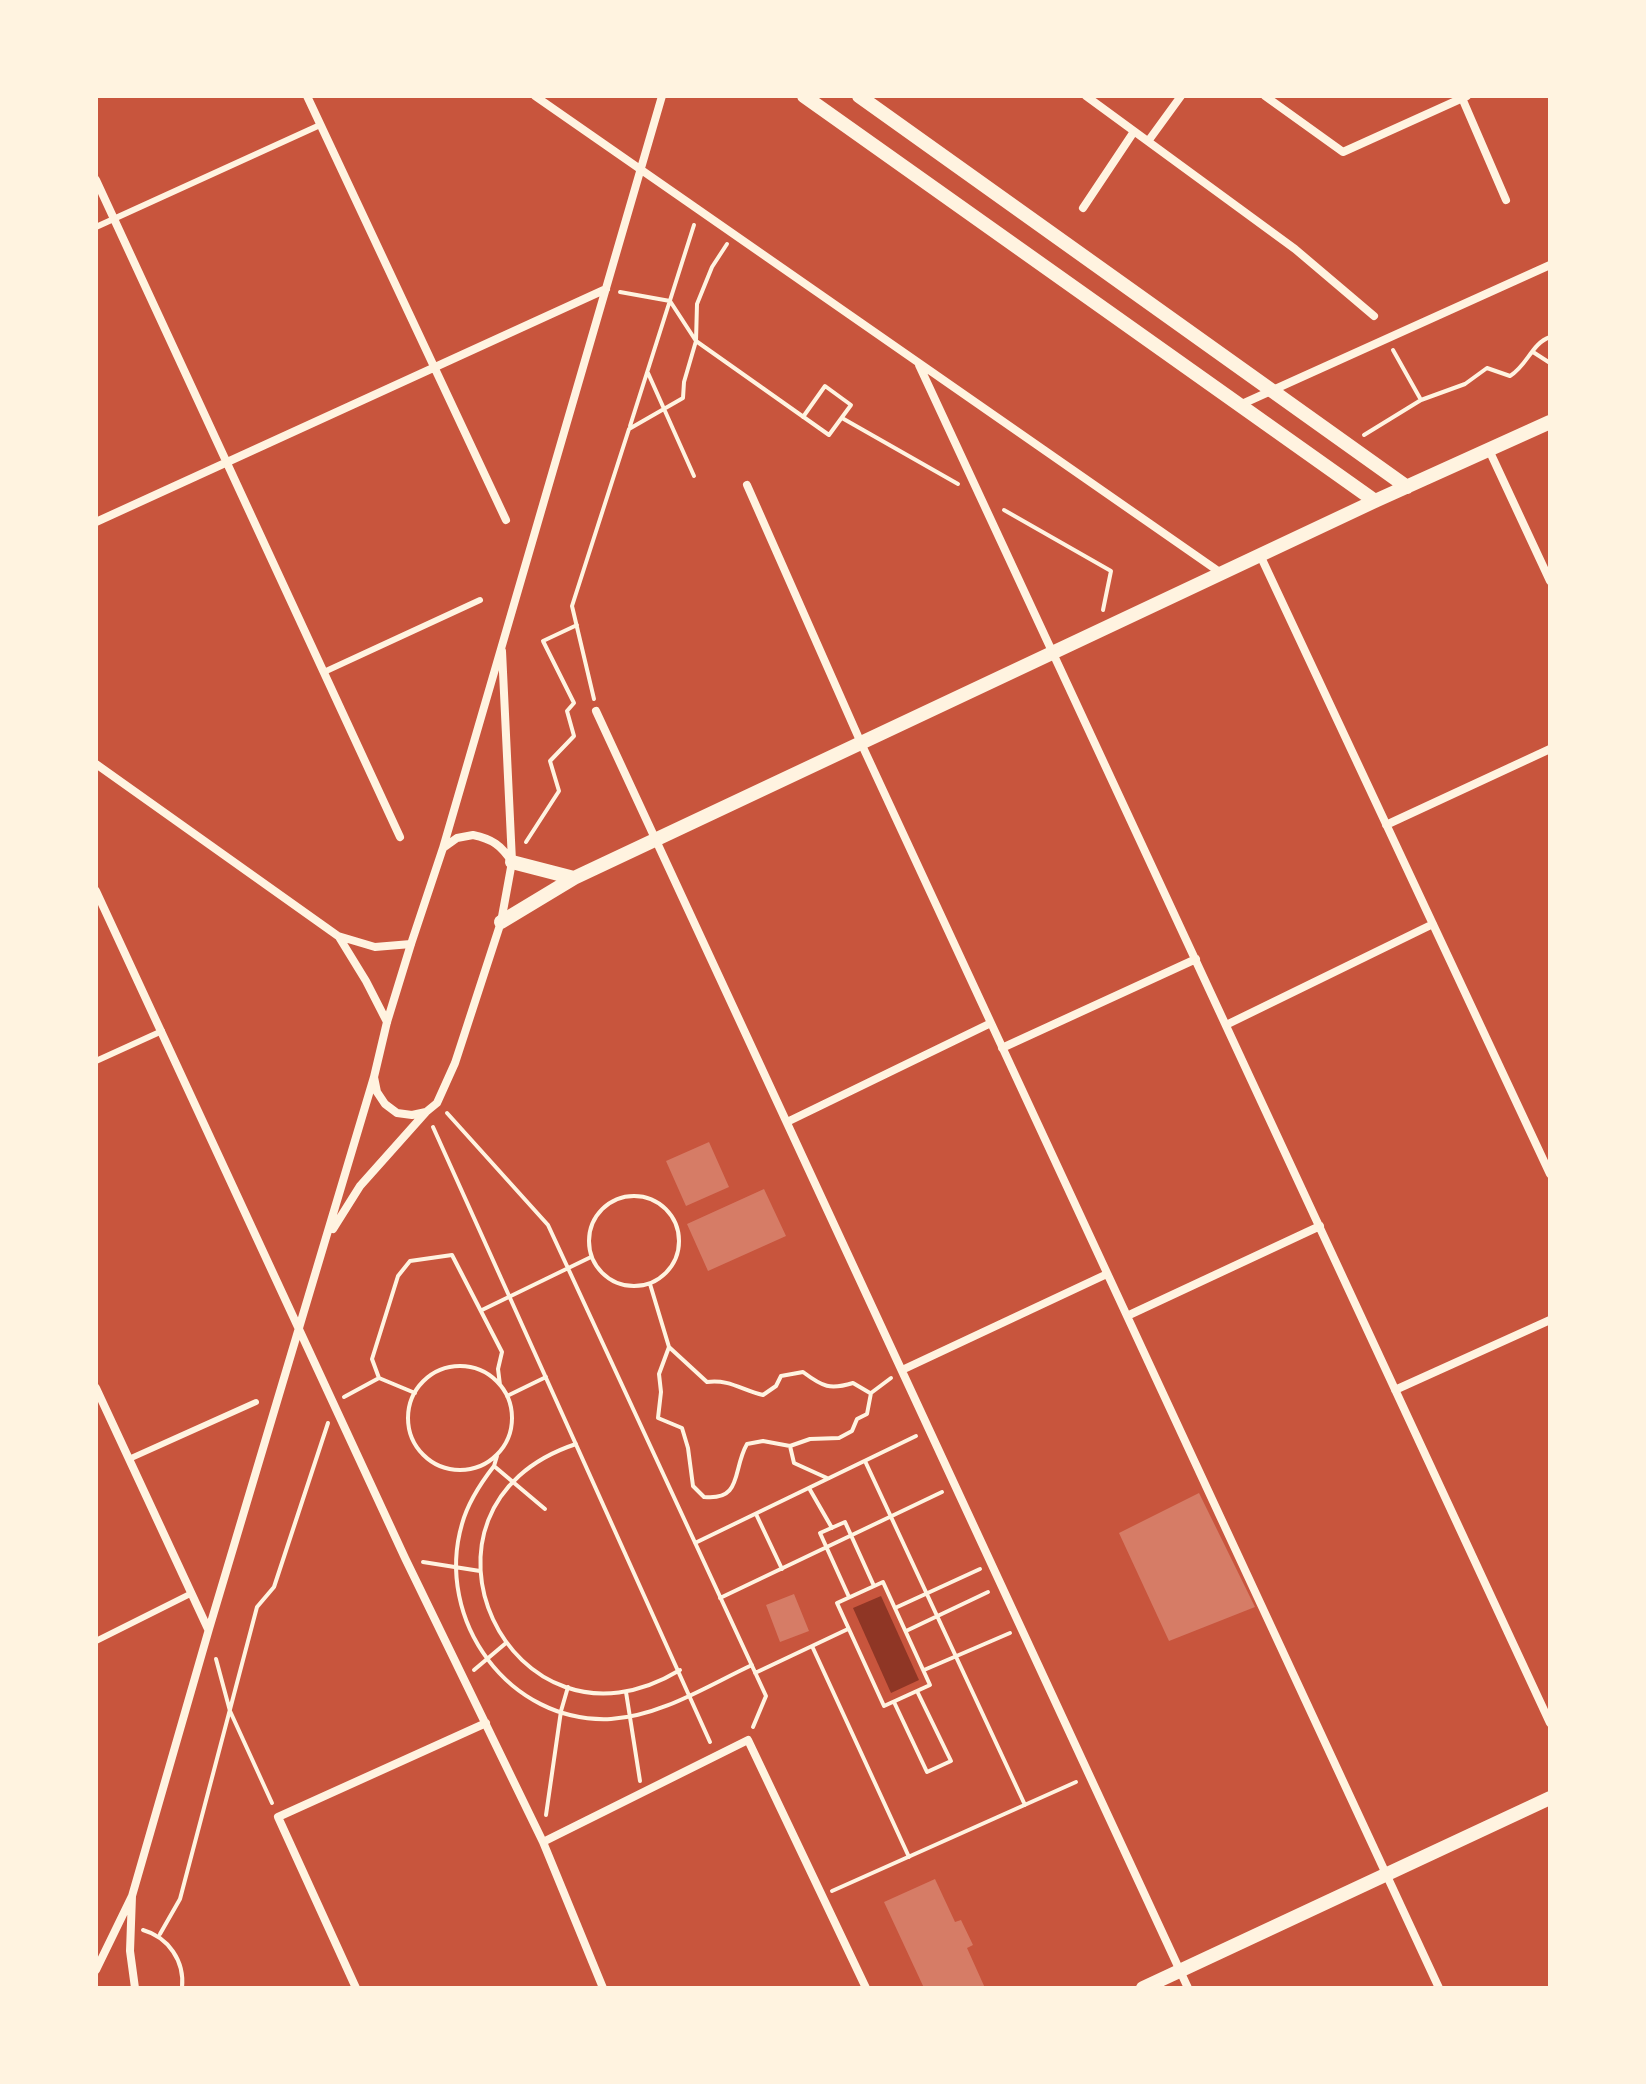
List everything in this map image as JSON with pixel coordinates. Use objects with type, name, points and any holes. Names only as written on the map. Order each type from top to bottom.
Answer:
[{"type":"street","points":[[307,96],[506,520]]},
{"type":"street","points":[[535,96],[1221,574]]},
{"type":"street","points":[[96,1970],[132,1896],[662,96]]},
{"type":"street","points":[[804,96],[1375,501]]},
{"type":"street","points":[[859,96],[1407,487]]},
{"type":"street","points":[[1086,96],[1295,249],[1374,316]]},
{"type":"street","points":[[1149,140],[1181,96]]},
{"type":"street","points":[[1265,96],[1343,152],[1464,97],[1506,200]]},
{"type":"street","points":[[1083,208],[1133,133]]},
{"type":"street","points":[[96,180],[400,837]]},
{"type":"street","points":[[1242,404],[1550,265]]},
{"type":"street","points":[[96,522],[606,289]]},
{"type":"street","points":[[919,365],[1550,1723]]},
{"type":"street","points":[[501,922],[574,878],[1375,501],[1550,422]]},
{"type":"street","points":[[1489,450],[1550,581]]},
{"type":"street","points":[[747,485],[861,743],[1439,1988]]},
{"type":"street","points":[[1260,555],[1550,1174]]},
{"type":"street","points":[[326,1240],[360,1186],[437,1103],[455,1063],[501,922],[512,862],[502,644]]},
{"type":"street","points":[[596,711],[1188,1988]]},
{"type":"street","points":[[1386,825],[1550,749]]},
{"type":"street","points":[[96,764],[338,936],[375,947],[411,944]]},
{"type":"street","points":[[443,848],[457,838],[473,835],[490,838],[503,848],[512,862],[574,878]]},
{"type":"street","points":[[96,891],[405,1558],[543,1842],[603,1988]]},
{"type":"street","points":[[1226,1025],[1433,924]]},
{"type":"street","points":[[338,936],[387,1022]]},
{"type":"street","points":[[1002,1048],[1196,959]]},
{"type":"street","points":[[787,1122],[991,1023]]},
{"type":"street","points":[[374,1077],[377,1092],[385,1104],[397,1113],[412,1115],[426,1112]]},
{"type":"street","points":[[1127,1316],[1320,1226]]},
{"type":"street","points":[[902,1370],[1107,1274]]},
{"type":"street","points":[[1395,1390],[1550,1320]]},
{"type":"street","points":[[96,1388],[209,1629]]},
{"type":"street","points":[[356,1988],[278,1817],[486,1723]]},
{"type":"street","points":[[543,1842],[748,1740],[866,1988]]},
{"type":"street","points":[[1143,1988],[1550,1798]]},
{"type":"street","points":[[132,1896],[130,1951],[135,1988]]},
{"type":"lane","points":[[96,227],[320,125]]},
{"type":"lane","points":[[324,672],[480,600]]},
{"type":"lane","points":[[96,1061],[162,1031]]},
{"type":"lane","points":[[129,1459],[256,1402]]},
{"type":"lane","points":[[96,1641],[192,1593]]},
{"type":"path","points":[[596,711],[572,606],[699,212]]},
{"type":"path","points":[[629,429],[683,398],[684,382],[696,341],[697,304],[712,267],[732,235]]},
{"type":"path","points":[[606,289],[670,301],[696,341],[803,417],[829,435],[851,405],[825,386],[803,417]]},
{"type":"path","points":[[1349,445],[1421,400],[1465,384],[1487,368],[1510,376],[1521,370],[1543,339],[1550,337]]},
{"type":"path","points":[[1386,339],[1421,400]]},
{"type":"path","points":[[1533,352],[1550,363]]},
{"type":"path","points":[[648,372],[694,476]]},
{"type":"path","points":[[512,862],[559,791],[550,761],[574,736],[567,711],[574,703],[543,641],[577,625]]},
{"type":"path","points":[[437,1103],[548,1225],[766,1696],[748,1740]]},
{"type":"path","points":[[426,1112],[680,1670],[716,1756]]},
{"type":"path","points":[[629,1196],[652,1200],[671,1214],[676,1225],[679,1248],[669,1270],[650,1284],[638,1287],[615,1283],[605,1276],[591,1257],[589,1234],[598,1212],[617,1199],[629,1196]]},
{"type":"path","points":[[415,1393],[379,1378],[372,1359],[398,1276],[410,1261],[452,1255],[502,1352],[498,1369],[500,1385]]},
{"type":"path","points":[[482,1310],[591,1257]]},
{"type":"path","points":[[650,1284],[669,1347],[707,1382],[724,1380],[743,1390],[763,1395],[776,1386],[781,1376],[803,1372],[818,1384],[835,1388],[853,1383],[871,1393]]},
{"type":"path","points":[[669,1347],[659,1374],[661,1392],[658,1418],[682,1428],[693,1486],[704,1497],[720,1499],[730,1493],[747,1444],[763,1441],[790,1446],[810,1439],[839,1438],[852,1431],[857,1419],[867,1414],[871,1393],[902,1370]]},
{"type":"path","points":[[498,1454],[477,1468],[452,1470],[429,1460],[413,1441],[409,1429],[410,1404],[415,1393],[432,1374],[455,1366],[480,1370],[500,1385],[507,1396],[512,1420],[505,1444],[475,1493],[462,1523],[456,1569],[462,1610],[469,1631],[486,1658],[508,1682],[525,1695],[561,1711],[586,1718],[630,1717],[671,1704],[752,1665]]},
{"type":"path","points":[[507,1396],[546,1377]]},
{"type":"path","points":[[160,1934],[180,1899],[257,1607],[274,1587],[335,1402],[379,1378]]},
{"type":"path","points":[[695,1543],[929,1430]]},
{"type":"path","points":[[576,1444],[541,1458],[513,1482],[491,1515],[483,1542],[480,1571],[487,1609],[506,1643],[533,1670],[568,1687],[587,1692],[626,1692],[663,1680],[680,1670]]},
{"type":"path","points":[[790,1446],[794,1463],[828,1479]]},
{"type":"path","points":[[865,1461],[1025,1805]]},
{"type":"path","points":[[494,1466],[545,1509]]},
{"type":"path","points":[[720,1598],[955,1486]]},
{"type":"path","points":[[809,1488],[832,1528]]},
{"type":"path","points":[[756,1514],[782,1569]]},
{"type":"path","points":[[849,1597],[820,1533],[845,1522],[874,1586]]},
{"type":"path","points":[[405,1558],[480,1571]]},
{"type":"path","points":[[895,1608],[992,1564]]},
{"type":"path","points":[[883,1582],[930,1685],[884,1706],[837,1603],[874,1586],[883,1582]]},
{"type":"path","points":[[906,1631],[1001,1586]]},
{"type":"path","points":[[924,1670],[1021,1628]]},
{"type":"path","points":[[209,1629],[230,1711],[278,1817]]},
{"type":"path","points":[[755,1673],[848,1629]]},
{"type":"path","points":[[465,1679],[506,1643]]},
{"type":"path","points":[[812,1646],[909,1857]]},
{"type":"path","points":[[543,1842],[561,1711],[568,1687]]},
{"type":"path","points":[[894,1702],[927,1772],[951,1761],[917,1691]]},
{"type":"path","points":[[626,1692],[641,1792]]},
{"type":"path","points":[[822,1895],[1089,1776]]},
{"type":"path","points":[[131,1927],[160,1934],[175,1953],[183,1980],[182,1988]]},
{"type":"shaded area","points":[[881,1596],[919,1680],[891,1693],[853,1608]]},
{"type":"building","points":[[709,1142],[729,1187],[686,1206],[666,1161]]},
{"type":"building","points":[[764,1189],[786,1236],[708,1271],[687,1224]]},
{"type":"building","points":[[1199,1493],[1255,1607],[1169,1641],[1119,1533]]},
{"type":"building","points":[[794,1594],[809,1631],[780,1642],[766,1605]]},
{"type":"building","points":[[935,1879],[955,1922],[961,1920],[973,1945],[967,1948],[985,1988],[924,1988],[884,1902]]}]
